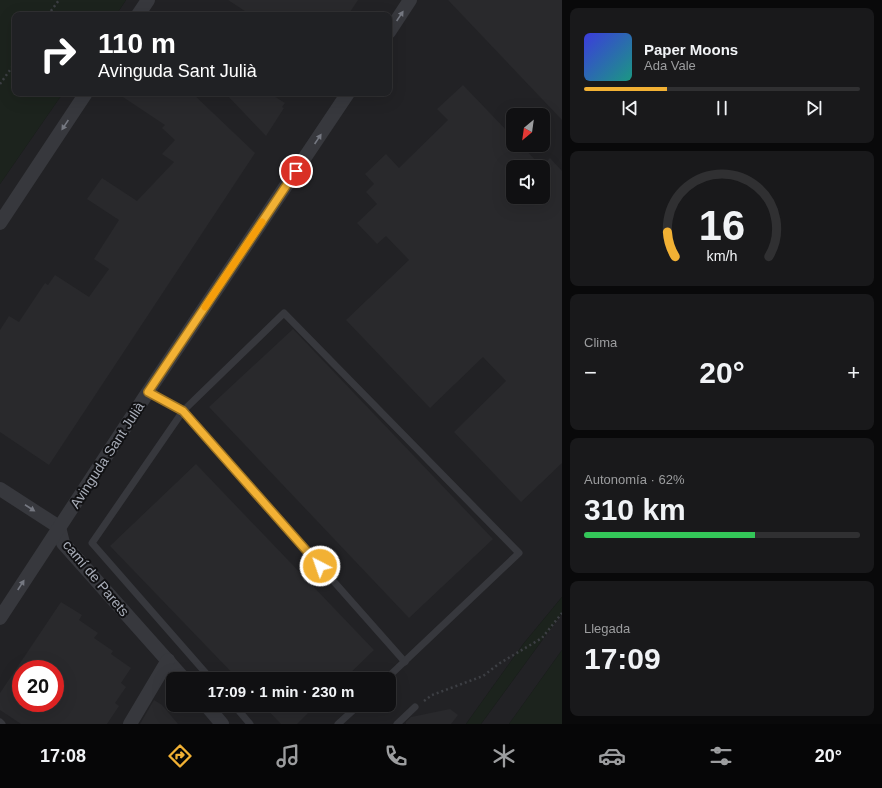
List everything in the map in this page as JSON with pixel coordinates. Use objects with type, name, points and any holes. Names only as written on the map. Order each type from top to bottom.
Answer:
[{"type":"street","points":[[140,12],[148,0]]},
{"type":"street","points":[[392,27],[410,0]]},
{"type":"street","points":[[0,223],[84,96]]},
{"type":"street","name":"Avinguda Sant Julià","points":[[0,618],[148,392],[346,96]]},
{"type":"street","name":"camí de Parets","points":[[0,489],[59,527],[63,543],[178,672]]},
{"type":"street","points":[[130,724],[168,660]]},
{"type":"street","points":[[212,712],[222,724]]},
{"type":"lane","points":[[205,672],[92,543],[183,411],[284,313],[519,553],[394,672]]},
{"type":"lane","points":[[148,392],[183,411],[405,662]]},
{"type":"lane","points":[[397,724],[415,707]]},
{"type":"lane","points":[[240,712],[250,724]]},
{"type":"lane","points":[[338,724],[351,712]]},
{"type":"path","points":[[50,12],[59,0]]},
{"type":"path","points":[[0,84],[12,67]]},
{"type":"path","points":[[415,707],[432,695],[483,676],[542,638],[562,613]]},
{"type":"shaded area","points":[[0,0],[126,0],[118,12],[12,12],[12,96],[61,96],[0,184]]},
{"type":"shaded area","points":[[126,0],[562,0],[562,597],[524,643],[466,724],[0,724],[0,184],[61,96],[392,96],[392,12],[118,12]]},
{"type":"shaded area","points":[[562,597],[562,613],[481,724],[466,724],[524,643]]},
{"type":"shaded area","points":[[562,613],[562,650],[509,724],[481,724]]},
{"type":"shaded area","points":[[562,650],[562,724],[509,724]]},
{"type":"building","points":[[228,0],[358,0],[350,12],[246,12]]},
{"type":"building","points":[[448,0],[562,0],[562,120]]},
{"type":"building","points":[[463,85],[506,130],[506,152],[528,152],[535,160],[506,160],[506,204],[550,204],[550,160],[548,160],[550,158],[562,171],[562,463],[521,502],[454,432],[506,381],[483,357],[430,408],[346,320],[409,260],[386,236],[377,244],[357,223],[377,204],[366,192],[374,184],[365,174],[386,154],[399,168],[448,120],[437,109]]},
{"type":"building","points":[[122,96],[195,96],[255,153],[49,465],[0,432],[0,330],[9,316],[19,322],[45,283],[48,285],[55,275],[89,297],[109,269],[94,259],[119,220],[87,199],[102,178],[137,201],[174,162],[162,154],[175,140],[162,128],[165,125]]},
{"type":"building","points":[[228,96],[274,96],[285,103],[282,107],[284,108],[266,136]]},
{"type":"building","points":[[293,329],[493,539],[409,618],[209,407]]},
{"type":"building","points":[[196,464],[374,650],[351,672],[231,672],[110,546]]},
{"type":"building","points":[[61,602],[82,615],[79,620],[98,633],[94,638],[113,651],[111,654],[131,668],[121,683],[126,687],[115,703],[119,706],[107,724],[21,724],[0,710],[0,693],[12,675],[12,712],[64,712],[64,660],[22,660]]},
{"type":"building","points":[[154,700],[162,705],[166,712],[168,712],[178,724],[140,724]]},
{"type":"building","points":[[450,709],[458,715],[451,724],[406,724],[411,717]]},
{"type":"building","points":[[270,712],[309,712],[297,724],[281,724]]},
{"type":"slow traffic","points":[[205,307],[262,222]]},
{"type":"route","points":[[296,171],[148,392],[183,411],[320,566]]}]
